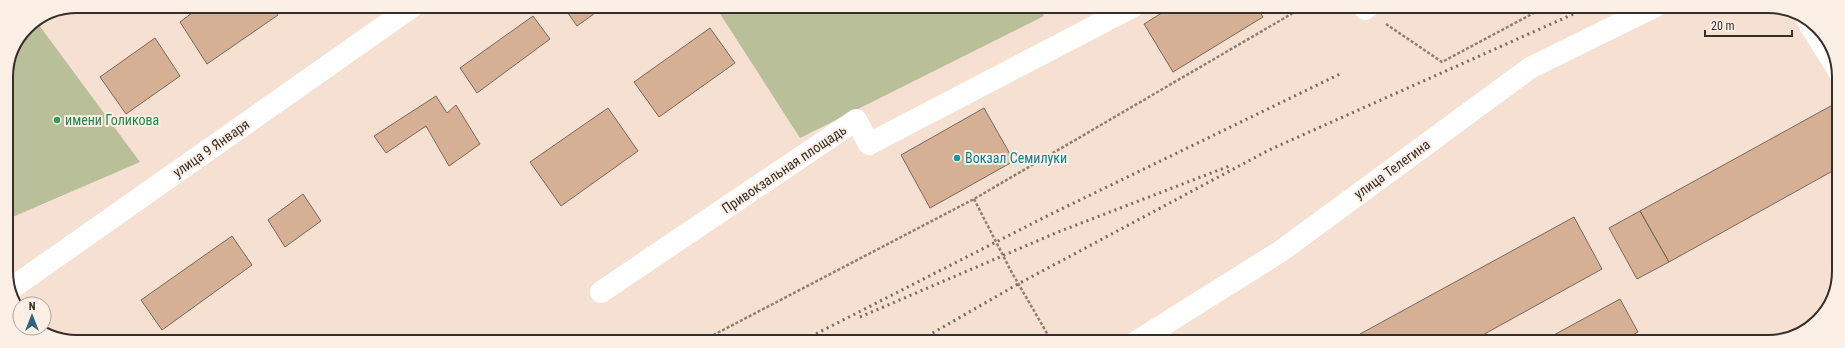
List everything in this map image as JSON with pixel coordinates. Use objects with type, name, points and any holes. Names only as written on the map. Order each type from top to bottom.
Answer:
[{"type":"street","name":"улица 9 Января","points":[[15,286],[403,13]]},
{"type":"street","name":"Привокзальная площадь","points":[[601,292],[856,120],[869,144],[1121,13]]},
{"type":"street","name":"улица Телегина","points":[[1147,335],[1281,251],[1530,68],[1642,13]]},
{"type":"street","points":[[1819,39],[1826,50]]},
{"type":"path","points":[[713,335],[974,199],[1293,13]]},
{"type":"path","points":[[1374,13],[1442,62],[1534,13]]},
{"type":"path","points":[[974,199],[1011,271],[1048,335]]},
{"type":"green space","points":[[720,13],[1042,13],[1044,16],[800,138]]},
{"type":"green space","name":"имени Голикова","points":[[40,26],[140,162],[13,217],[14,65],[24,42],[32,32]]},
{"type":"building","points":[[192,13],[277,13],[278,15],[207,64],[180,22]]},
{"type":"building","points":[[568,13],[595,13],[577,26]]},
{"type":"building","points":[[1162,13],[1260,13],[1263,17],[1173,72],[1144,24]]},
{"type":"building","points":[[533,16],[550,39],[477,93],[460,68]]},
{"type":"building","points":[[710,28],[735,63],[659,117],[634,82]]},
{"type":"building","points":[[155,38],[180,76],[126,114],[100,77]]},
{"type":"building","points":[[436,96],[447,113],[456,105],[480,144],[449,166],[426,126],[386,153],[374,136]]},
{"type":"building","points":[[1832,105],[1832,171],[1669,262],[1640,211]]},
{"type":"building","points":[[608,108],[638,151],[561,206],[530,162]]},
{"type":"building","name":"Вокзал Семилуки","points":[[984,108],[1014,161],[930,208],[901,155]]},
{"type":"building","points":[[303,194],[321,221],[285,247],[268,220]]},
{"type":"building","points":[[1640,211],[1669,262],[1637,279],[1609,228]]},
{"type":"building","points":[[1574,217],[1602,269],[1483,335],[1360,334]]},
{"type":"building","points":[[232,236],[252,265],[162,330],[141,300]]},
{"type":"building","points":[[1620,299],[1638,332],[1633,335],[1554,335]]},
{"type":"railway","points":[[929,335],[1018,284],[1269,150],[1576,13]]},
{"type":"railway","points":[[814,335],[1047,216],[1342,73]]},
{"type":"railway","points":[[860,317],[1058,232],[1232,165]]},
{"type":"place","name":"имени Голикова","points":[[57,120]]},
{"type":"place","name":"Вокзал Семилуки","points":[[957,158]]}]
